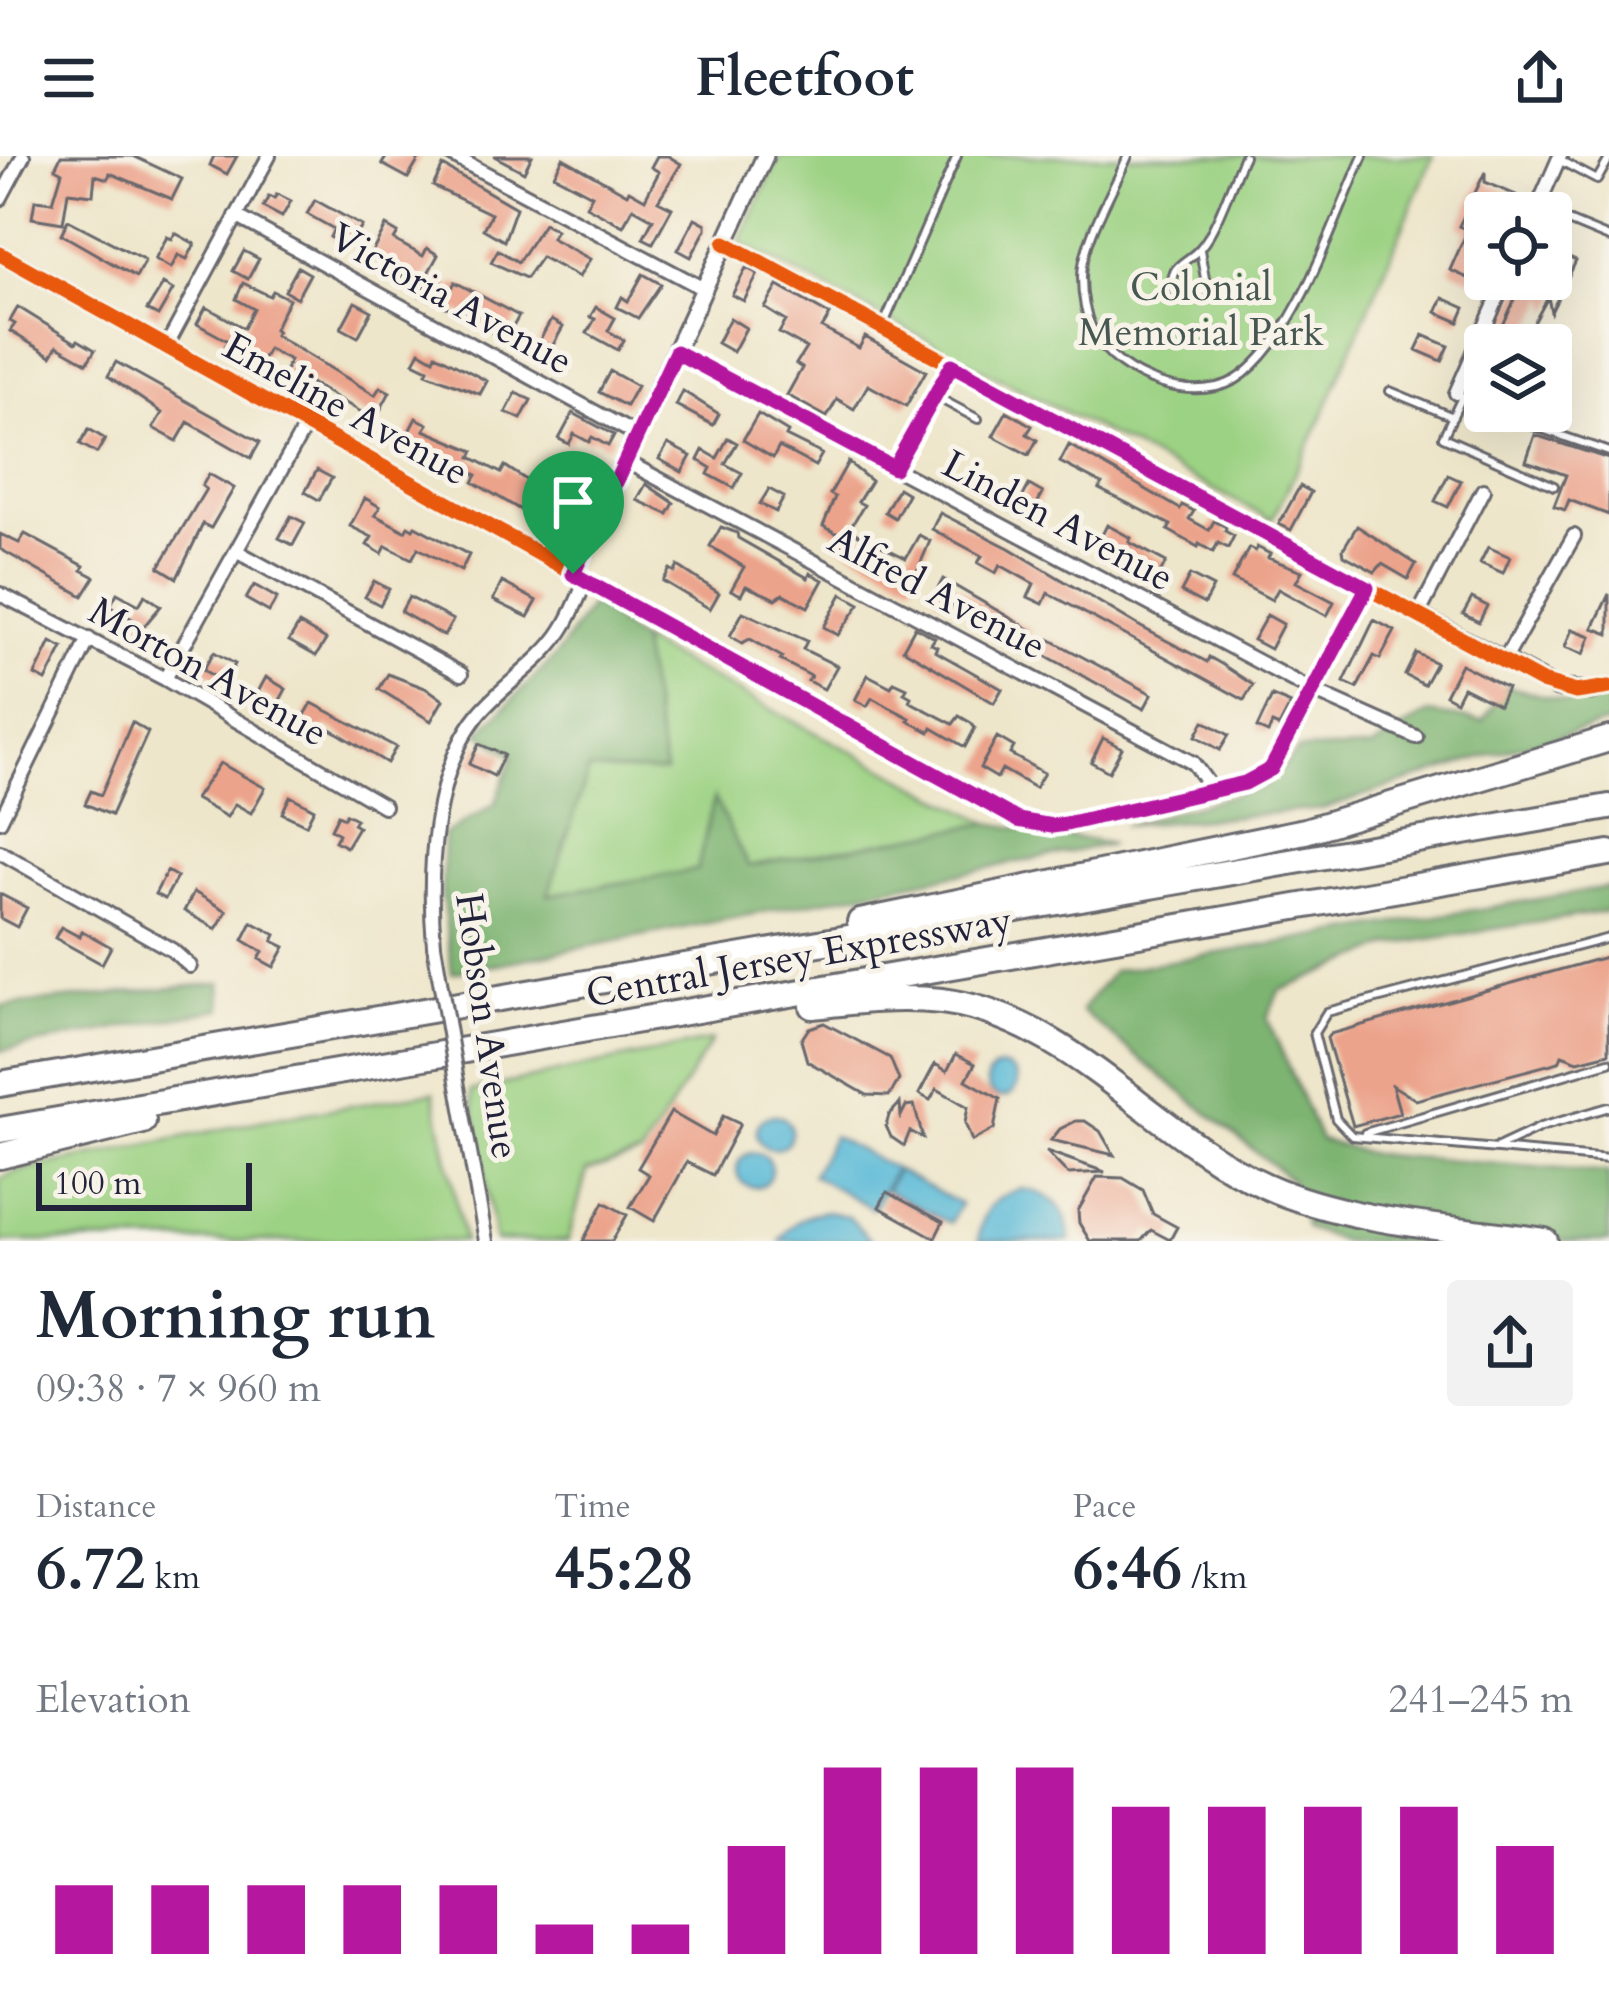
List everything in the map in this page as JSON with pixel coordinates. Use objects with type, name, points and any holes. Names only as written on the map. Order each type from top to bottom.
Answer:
[{"type":"highway","points":[[653,972],[922,906],[1305,831],[1609,739]]},
{"type":"highway","points":[[1445,836],[1609,798]]},
{"type":"highway","name":"Central Jersey Expressway","points":[[0,1084],[1609,807]]},
{"type":"highway","name":"Central Jersey Expressway","points":[[0,1130],[1609,853]]},
{"type":"highway","points":[[584,1031],[880,999],[977,1008],[1043,1034],[1214,1158],[1269,1188],[1341,1210],[1545,1241]]},
{"type":"highway","points":[[0,1156],[433,1057]]},
{"type":"street","points":[[0,199],[23,156]]},
{"type":"street","points":[[166,346],[269,156]]},
{"type":"street","points":[[453,156],[704,289]]},
{"type":"street","name":"Hobson Avenue","points":[[486,1241],[434,946],[432,885],[444,786],[454,754],[482,710],[562,630],[625,461],[765,156]]},
{"type":"street","points":[[1549,192],[1559,158]]},
{"type":"street","name":"Victoria Avenue","points":[[236,216],[637,435]]},
{"type":"street","points":[[725,243],[1542,682],[1576,692],[1609,687]]},
{"type":"street","name":"Emeline Avenue","points":[[0,254],[1018,820],[1066,824],[1212,789]]},
{"type":"street","points":[[1459,395],[1497,300]]},
{"type":"street","name":"Linden Avenue","points":[[676,352],[1312,691],[1416,737]]},
{"type":"street","points":[[165,679],[306,425]]},
{"type":"street","name":"Alfred Avenue","points":[[625,461],[1192,764],[1212,789]]},
{"type":"street","points":[[1418,615],[1483,490]]},
{"type":"street","points":[[1504,661],[1574,536]]},
{"type":"street","points":[[236,551],[460,674]]},
{"type":"street","points":[[1212,789],[1245,783],[1271,769],[1367,588]]},
{"type":"street","name":"Morton Avenue","points":[[0,594],[165,679],[385,806]]},
{"type":"street","points":[[0,821],[89,639]]},
{"type":"street","points":[[0,852],[172,950],[190,966]]},
{"type":"lane","points":[[882,328],[957,156]]},
{"type":"lane","points":[[1128,156],[1088,248],[1082,272],[1084,307],[1094,335],[1119,362],[1168,387],[1206,390],[1240,378],[1271,349],[1294,312],[1363,156]]},
{"type":"lane","points":[[1200,250],[1207,284],[1199,295],[1188,298],[1174,292],[1170,279],[1175,266],[1200,250],[1244,156]]},
{"type":"lane","points":[[1559,158],[1597,180],[1609,159]]},
{"type":"lane","points":[[1572,223],[1609,238]]},
{"type":"lane","points":[[894,468],[952,365]]},
{"type":"lane","points":[[1390,391],[1453,417]]},
{"type":"lane","points":[[1464,398],[1459,395],[1443,437],[1554,486]]},
{"type":"lane","points":[[935,396],[978,419]]},
{"type":"lane","points":[[1551,432],[1609,452]]},
{"type":"lane","points":[[1609,938],[1327,1012],[1314,1034],[1336,1119],[1352,1136],[1609,1159]]},
{"type":"lane","points":[[1352,1136],[1609,1061]]},
{"type":"lane","points":[[1495,1149],[1541,1127],[1609,1107]]},
{"type":"green space","name":"Colonial Memorial Park","points":[[780,156],[1433,156],[1321,420],[1272,520],[739,242]]},
{"type":"green space","points":[[592,603],[640,641],[665,772],[589,770],[548,895],[697,870],[714,798],[748,866],[989,823],[1111,844],[452,973],[442,894],[444,835],[495,804],[513,756],[479,733],[556,656]]},
{"type":"green space","points":[[640,641],[989,823],[748,866],[714,800],[697,870],[547,895],[589,769],[665,771]]},
{"type":"green space","points":[[1506,686],[1567,702],[1609,698],[1609,723],[1491,754],[1322,809],[1122,826],[1265,786],[1299,750],[1372,748],[1428,713],[1483,721]]},
{"type":"green space","points":[[1609,887],[1609,911],[1391,945],[1279,991],[1267,1018],[1320,1140],[1371,1154],[1609,1173],[1609,1241],[1343,1241],[1306,1228],[1291,1180],[1081,1011],[1113,971]]},
{"type":"green space","points":[[221,983],[222,1009],[0,1051],[0,1006]]},
{"type":"green space","points":[[712,1040],[641,1155],[587,1171],[568,1241],[495,1241],[471,1091]]},
{"type":"green space","points":[[434,1092],[464,1241],[0,1241],[0,1179],[15,1172],[260,1121]]},
{"type":"water","points":[[1002,1067],[1013,1071],[1017,1082],[1013,1093],[1002,1097],[991,1093],[987,1082],[991,1071]]},
{"type":"water","points":[[774,1115],[786,1120],[791,1132],[786,1144],[774,1149],[762,1144],[757,1132],[762,1120]]},
{"type":"water","points":[[833,1136],[895,1169],[873,1209],[812,1175]]},
{"type":"water","points":[[754,1153],[766,1158],[771,1170],[766,1182],[754,1187],[742,1182],[737,1170],[742,1158]]},
{"type":"water","points":[[897,1170],[960,1204],[950,1223],[886,1190]]},
{"type":"water","points":[[1022,1189],[1042,1194],[1057,1205],[1070,1241],[979,1241],[990,1206]]},
{"type":"water","points":[[827,1211],[849,1217],[872,1241],[780,1241],[800,1220]]},
{"type":"building","points":[[61,156],[133,156],[182,179],[172,199],[110,173],[108,179],[95,175],[93,195],[68,192],[63,223],[32,218],[35,200],[53,202],[62,172],[55,168]]},
{"type":"building","points":[[214,156],[237,156],[227,174],[210,165]]},
{"type":"building","points":[[387,156],[421,156],[408,178],[382,164]]},
{"type":"building","points":[[494,156],[532,156],[524,172]]},
{"type":"building","points":[[657,156],[681,164],[658,201],[672,208],[653,243],[643,238],[653,219],[633,208],[623,226],[586,206],[592,195],[554,175],[563,158],[645,199],[659,172],[651,167]]},
{"type":"building","points":[[443,166],[516,208],[504,241],[483,229],[491,214],[433,186]]},
{"type":"building","points":[[1485,172],[1485,182],[1509,192],[1475,192]]},
{"type":"building","points":[[277,194],[291,201],[282,217],[263,207],[269,196],[274,199]]},
{"type":"building","points":[[315,200],[362,226],[350,247],[330,237],[334,229],[307,214]]},
{"type":"building","points":[[695,218],[706,229],[691,257],[678,250]]},
{"type":"building","points":[[68,220],[145,260],[136,277],[61,234]]},
{"type":"building","points":[[544,223],[556,230],[551,238],[590,259],[579,277],[541,257],[526,278],[491,262],[498,250],[518,262]]},
{"type":"building","points":[[386,226],[398,233],[394,240],[423,256],[427,248],[438,255],[422,284],[403,273],[400,278],[370,256]]},
{"type":"building","points":[[175,233],[195,244],[187,259],[178,255],[171,268],[155,259],[167,237],[172,239]]},
{"type":"building","points":[[1464,238],[1464,276],[1450,270]]},
{"type":"building","points":[[244,251],[259,259],[248,279],[233,271]]},
{"type":"building","points":[[298,267],[310,274],[297,298],[285,291]]},
{"type":"building","points":[[746,268],[758,274],[744,301],[732,295]]},
{"type":"building","points":[[643,274],[661,284],[638,318],[617,307],[622,297],[628,301]]},
{"type":"building","points":[[431,277],[452,288],[455,282],[519,316],[505,341],[461,313],[420,296]]},
{"type":"building","points":[[243,283],[289,299],[275,335],[375,395],[380,387],[390,392],[375,420],[304,379],[301,384],[283,375],[290,360],[268,349],[259,365],[224,348],[228,341],[197,324],[206,307],[244,328],[254,309],[236,299]]},
{"type":"building","points":[[163,284],[173,290],[158,316],[147,310]]},
{"type":"building","points":[[778,286],[830,315],[822,328],[859,348],[865,337],[926,371],[906,406],[868,385],[854,409],[837,399],[827,417],[787,395],[802,368],[796,364],[806,348],[779,333],[786,321],[765,308]]},
{"type":"building","points":[[1443,298],[1465,308],[1459,322],[1436,312]]},
{"type":"building","points":[[1514,300],[1546,300],[1533,324],[1504,324]]},
{"type":"building","points":[[355,302],[372,311],[358,337],[341,328]]},
{"type":"building","points":[[18,307],[95,350],[87,363],[57,346],[51,356],[10,331]]},
{"type":"building","points":[[596,307],[615,318],[608,331],[624,340],[618,350],[587,333]]},
{"type":"building","points":[[730,318],[746,328],[733,352],[717,343]]},
{"type":"building","points":[[551,320],[563,327],[544,361],[532,354]]},
{"type":"building","points":[[1423,335],[1449,346],[1442,361],[1416,350]]},
{"type":"building","points":[[420,351],[434,359],[436,354],[487,381],[480,394],[426,373],[428,369],[414,362]]},
{"type":"building","points":[[116,362],[260,442],[251,458],[188,422],[177,441],[153,428],[162,413],[108,376]]},
{"type":"building","points":[[610,371],[637,386],[626,406],[599,392]]},
{"type":"building","points":[[683,391],[719,414],[713,425],[676,405]]},
{"type":"building","points":[[516,393],[531,400],[521,419],[506,412]]},
{"type":"building","points":[[1007,411],[1032,426],[1027,434],[1037,440],[1029,455],[993,436]]},
{"type":"building","points":[[573,413],[614,435],[608,446],[574,434],[569,444],[559,439]]},
{"type":"building","points":[[758,414],[788,432],[786,436],[822,454],[815,466],[779,447],[773,458],[743,440]]},
{"type":"building","points":[[416,418],[428,424],[424,430],[474,451],[471,457],[501,473],[505,466],[558,501],[572,475],[565,472],[571,459],[596,475],[591,484],[582,480],[572,500],[577,503],[560,533],[473,482],[477,475],[420,445],[417,450],[403,443]]},
{"type":"building","points":[[89,429],[105,439],[97,453],[80,444]]},
{"type":"building","points":[[1535,435],[1609,459],[1609,515],[1569,500],[1565,510],[1554,506],[1566,475],[1526,461]]},
{"type":"building","points":[[728,438],[737,443],[725,464],[742,473],[734,488],[708,474],[711,468],[698,460],[703,450],[717,458]]},
{"type":"building","points":[[668,444],[691,456],[682,472],[659,459]]},
{"type":"building","points":[[1069,445],[1180,509],[1182,505],[1194,511],[1189,519],[1209,530],[1214,521],[1226,527],[1234,536],[1228,548],[1218,543],[1213,552],[1198,547],[1168,530],[1171,525],[1099,489],[1102,484],[1060,462]]},
{"type":"building","points":[[848,462],[871,481],[849,530],[906,558],[919,535],[930,541],[912,583],[834,542],[838,534],[823,526],[835,497],[830,494]]},
{"type":"building","points":[[317,470],[332,478],[319,500],[305,492]]},
{"type":"building","points":[[209,474],[234,488],[211,528],[203,524],[177,578],[159,567],[206,489],[202,486]]},
{"type":"building","points":[[1448,475],[1461,481],[1448,507],[1435,501]]},
{"type":"building","points":[[646,484],[674,503],[668,514],[637,500]]},
{"type":"building","points":[[1029,485],[1043,493],[1028,520],[1014,513]]},
{"type":"building","points":[[1300,486],[1311,492],[1291,530],[1279,524]]},
{"type":"building","points":[[898,488],[908,494],[895,518],[885,512]]},
{"type":"building","points":[[769,489],[784,497],[776,512],[760,504]]},
{"type":"building","points":[[365,498],[380,507],[375,515],[405,531],[415,526],[469,555],[461,571],[418,548],[412,559],[386,546],[382,554],[367,545],[372,537],[350,526]]},
{"type":"building","points":[[940,513],[1253,685],[1244,700],[1048,593],[1043,604],[1028,597],[1034,584],[1000,565],[996,573],[978,563],[982,556],[932,529]]},
{"type":"building","points":[[291,516],[305,523],[293,545],[279,538]]},
{"type":"building","points":[[1107,525],[1166,562],[1157,580],[1096,547]]},
{"type":"building","points":[[1357,526],[1416,564],[1408,579],[1382,564],[1375,572],[1344,555]]},
{"type":"building","points":[[721,527],[808,578],[810,573],[823,580],[808,607],[783,594],[776,599],[746,586],[741,595],[731,590],[744,567],[710,546]]},
{"type":"building","points":[[0,534],[19,543],[25,534],[84,566],[82,570],[95,577],[83,596],[0,549]]},
{"type":"building","points":[[1257,547],[1270,554],[1268,558],[1302,571],[1296,582],[1334,602],[1327,616],[1278,589],[1272,600],[1232,579],[1249,548],[1255,551]]},
{"type":"building","points":[[1488,547],[1510,557],[1503,573],[1480,563]]},
{"type":"building","points":[[678,566],[719,593],[710,609],[663,581]]},
{"type":"building","points":[[1190,575],[1213,587],[1204,604],[1181,592]]},
{"type":"building","points":[[943,579],[1031,630],[1024,644],[934,596]]},
{"type":"building","points":[[374,581],[389,589],[380,605],[365,597]]},
{"type":"building","points":[[502,582],[537,601],[528,617],[493,600]]},
{"type":"building","points":[[254,585],[277,598],[269,612],[246,599]]},
{"type":"building","points":[[117,593],[139,605],[145,595],[161,606],[144,626],[110,606]]},
{"type":"building","points":[[842,594],[860,604],[838,635],[824,627]]},
{"type":"building","points":[[1609,594],[1609,634],[1593,628]]},
{"type":"building","points":[[409,597],[453,620],[444,636],[401,612]]},
{"type":"building","points":[[1472,598],[1487,606],[1479,622],[1463,614]]},
{"type":"building","points":[[743,612],[807,641],[803,649],[837,666],[824,689],[782,657],[750,639],[742,643],[730,636]]},
{"type":"building","points":[[1267,615],[1283,624],[1270,649],[1253,640]]},
{"type":"building","points":[[1374,620],[1395,631],[1380,659],[1374,656],[1357,688],[1344,682]]},
{"type":"building","points":[[299,624],[326,640],[316,656],[289,641]]},
{"type":"building","points":[[915,627],[935,638],[931,644],[937,647],[935,651],[1002,689],[994,703],[903,649]]},
{"type":"building","points":[[1572,629],[1591,636],[1584,654],[1565,647]]},
{"type":"building","points":[[1049,639],[1152,694],[1144,709],[1041,653]]},
{"type":"building","points":[[51,642],[63,648],[46,681],[35,675]]},
{"type":"building","points":[[214,652],[235,664],[224,682],[203,670]]},
{"type":"building","points":[[1416,653],[1436,663],[1424,685],[1405,675]]},
{"type":"building","points":[[1461,664],[1507,688],[1499,705],[1463,687],[1456,701],[1445,695]]},
{"type":"building","points":[[388,674],[443,700],[431,721],[379,689]]},
{"type":"building","points":[[868,675],[891,687],[894,682],[907,688],[904,693],[911,697],[909,701],[953,724],[959,716],[971,723],[975,728],[965,747],[872,698],[867,706],[855,700]]},
{"type":"building","points":[[266,677],[286,689],[278,704],[258,692]]},
{"type":"building","points":[[1272,696],[1291,704],[1279,727],[1272,724],[1268,733],[1257,728]]},
{"type":"building","points":[[312,703],[396,747],[387,763],[326,726],[322,732],[302,720]]},
{"type":"building","points":[[1204,721],[1229,735],[1220,750],[1196,736]]},
{"type":"building","points":[[132,722],[148,732],[111,815],[85,804],[91,791],[101,795]]},
{"type":"building","points":[[997,737],[1014,747],[1010,754],[1044,773],[1035,788],[1002,769],[997,778],[980,768]]},
{"type":"building","points":[[1103,738],[1122,748],[1109,772],[1091,762]]},
{"type":"building","points":[[479,744],[504,755],[494,776],[469,764]]},
{"type":"building","points":[[220,763],[265,788],[251,813],[235,804],[227,817],[195,799]]},
{"type":"building","points":[[290,796],[314,809],[306,825],[282,813]]},
{"type":"building","points":[[346,814],[356,819],[353,824],[358,827],[346,847],[335,841],[339,834],[331,829],[338,815],[344,818]]},
{"type":"building","points":[[167,871],[177,877],[165,899],[155,894]]},
{"type":"building","points":[[194,892],[227,911],[216,929],[184,911]]},
{"type":"building","points":[[0,894],[27,908],[17,927],[0,918]]},
{"type":"building","points":[[252,922],[276,935],[273,941],[285,947],[274,967],[259,959],[263,952],[243,940]]},
{"type":"building","points":[[61,927],[80,937],[82,931],[111,947],[102,964],[55,938]]},
{"type":"building","points":[[1609,956],[1609,1053],[1578,1061],[1562,1055],[1559,1062],[1416,1100],[1392,1085],[1400,1113],[1353,1126],[1327,1038],[1330,1034]]},
{"type":"building","points":[[824,1023],[890,1058],[899,1080],[889,1096],[867,1095],[807,1061],[801,1040],[809,1028]]},
{"type":"building","points":[[956,1054],[975,1064],[966,1080],[1000,1099],[994,1129],[972,1141],[965,1123],[968,1107],[937,1089],[930,1100],[919,1094],[935,1064],[947,1071]]},
{"type":"building","points":[[900,1103],[901,1116],[906,1106],[914,1105],[923,1138],[910,1131],[904,1146],[891,1137],[886,1126]]},
{"type":"building","points":[[671,1112],[713,1136],[723,1116],[740,1124],[713,1175],[687,1162],[654,1221],[630,1207],[649,1175],[638,1168]]},
{"type":"building","points":[[1076,1121],[1100,1131],[1114,1155],[1051,1140]]},
{"type":"building","points":[[1046,1151],[1105,1172],[1068,1174]]},
{"type":"building","points":[[1097,1177],[1123,1178],[1143,1190],[1153,1214],[1177,1227],[1170,1240],[1151,1230],[1141,1241],[1090,1241],[1078,1211]]},
{"type":"building","points":[[887,1192],[943,1222],[935,1238],[879,1207]]},
{"type":"building","points":[[604,1202],[627,1215],[612,1241],[583,1241]]},
{"type":"cycle path","points":[[725,243],[1542,682],[1576,692],[1609,687]]},
{"type":"cycle path","points":[[0,254],[1018,820],[1042,824],[1099,819],[1245,783],[1271,768],[1367,588]]},
{"type":"route","points":[[676,352],[894,468],[952,365],[1367,588],[1271,769],[1245,783],[1052,826],[1018,820],[573,574],[676,352]]}]
